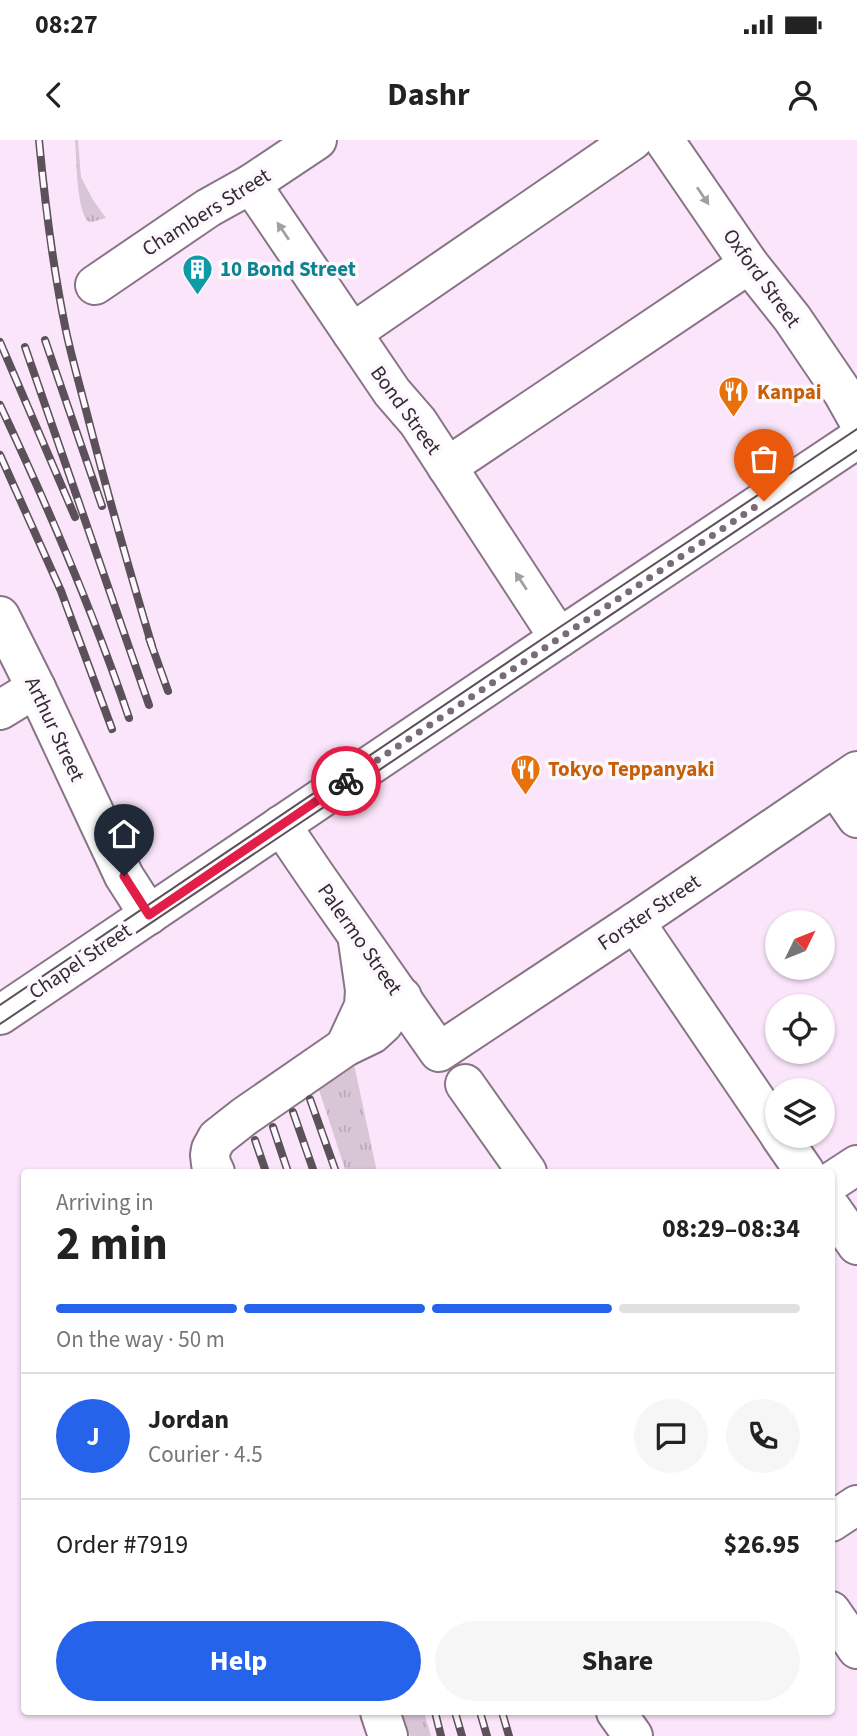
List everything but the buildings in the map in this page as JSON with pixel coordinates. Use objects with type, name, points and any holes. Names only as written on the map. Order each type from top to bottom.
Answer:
[{"type":"street","name":"Chambers Street","points":[[95,285],[208,208],[251,184],[317,140]]},
{"type":"street","points":[[352,333],[634,140]]},
{"type":"street","name":"Oxford Street","points":[[664,140],[749,264],[792,318],[857,418]]},
{"type":"street","name":"Bond Street","points":[[251,184],[393,392],[418,422],[559,638]]},
{"type":"street","points":[[447,467],[749,264]]},
{"type":"street","name":"Chapel Street","points":[[0,1015],[857,439]]},
{"type":"street","name":"Arthur Street","points":[[0,616],[124,876],[149,915]]},
{"type":"street","points":[[0,710],[36,688]]},
{"type":"street","points":[[846,778],[857,818]]},
{"type":"street","name":"Forster Street","points":[[439,1052],[846,778]]},
{"type":"street","name":"Palermo Street","points":[[281,825],[439,1052]]},
{"type":"street","points":[[635,922],[765,1113]]},
{"type":"street","points":[[345,1047],[364,1006],[365,990],[356,934]]},
{"type":"street","points":[[214,1169],[210,1155],[216,1138],[345,1047],[372,1034],[383,1024],[401,997]]},
{"type":"street","points":[[465,1084],[525,1169]]},
{"type":"street","points":[[789,1148],[804,1169]]},
{"type":"street","points":[[835,1179],[857,1165]]},
{"type":"street","points":[[835,1214],[857,1245]]},
{"type":"street","points":[[835,1519],[857,1505]]},
{"type":"street","points":[[835,1617],[857,1649]]},
{"type":"street","points":[[381,1715],[388,1736]]},
{"type":"street","points":[[618,1715],[633,1736]]},
{"type":"green space","points":[[75,140],[78,140],[81,177],[106,218],[87,221],[83,213]]},
{"type":"green space","points":[[354,1064],[376,1169],[345,1169],[319,1090]]},
{"type":"green space","points":[[403,1715],[425,1715],[431,1736],[410,1736]]},
{"type":"tram line","points":[[0,1005],[857,429]]},
{"type":"tram line","points":[[0,1024],[857,450]]},
{"type":"railway","points":[[39,140],[50,236],[66,331],[110,501],[152,646]]},
{"type":"railway","points":[[45,340],[102,506]]},
{"type":"railway","points":[[0,342],[75,517]]},
{"type":"railway","points":[[25,347],[149,705]]},
{"type":"railway","points":[[0,405],[69,560],[129,718]]},
{"type":"railway","points":[[0,455],[61,591],[112,729]]},
{"type":"railway","points":[[149,638],[168,691]]},
{"type":"railway","points":[[310,1099],[335,1169]]},
{"type":"railway","points":[[293,1112],[313,1169]]},
{"type":"railway","points":[[273,1127],[287,1169]]},
{"type":"railway","points":[[255,1140],[265,1169]]},
{"type":"railway","points":[[436,1715],[441,1736]]},
{"type":"railway","points":[[456,1715],[462,1736]]},
{"type":"railway","points":[[481,1715],[487,1736]]},
{"type":"railway","points":[[503,1715],[509,1736]]},
{"type":"way so far","points":[[346,781],[764,501]]},
{"type":"place","name":"10 Bond Street","points":[[197,296]]},
{"type":"place","name":"Kanpai","points":[[734,419]]},
{"type":"place","name":"Tokyo Teppanyaki","points":[[525,796]]},
{"type":"route","points":[[124,876],[149,915],[346,781]]}]
